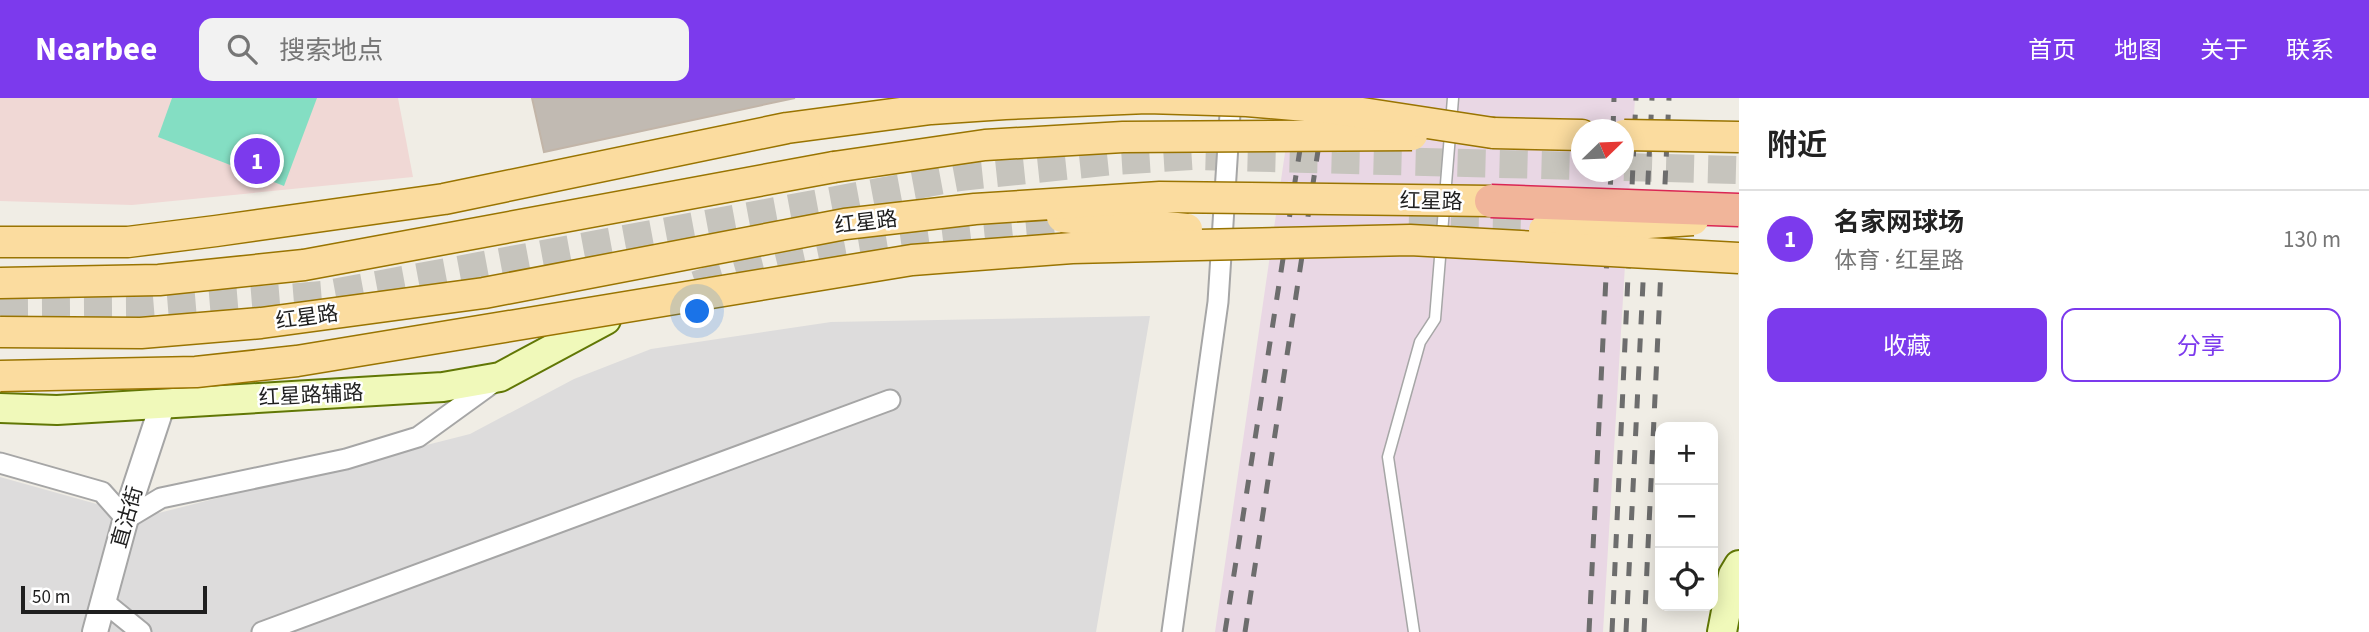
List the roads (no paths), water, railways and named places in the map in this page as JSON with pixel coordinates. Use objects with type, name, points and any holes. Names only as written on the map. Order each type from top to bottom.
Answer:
[{"type":"highway","name":"红星路","points":[[1491,201],[1739,210]]},
{"type":"main road","points":[[0,242],[128,243],[216,231],[444,199],[787,128],[993,104],[1147,98],[1247,101],[1329,107],[1493,133]]},
{"type":"main road","points":[[0,283],[159,280],[304,265],[834,167],[985,145],[1123,137],[1493,133],[1571,135]]},
{"type":"main road","points":[[1634,135],[1739,137]]},
{"type":"main road","name":"红星路","points":[[0,332],[141,333],[261,323],[484,293],[845,224],[975,209],[1160,197],[1491,201]]},
{"type":"main road","points":[[975,209],[1312,240]]},
{"type":"main road","points":[[1410,240],[1739,217]]},
{"type":"main road","points":[[0,376],[196,372],[298,361],[912,260],[1072,248],[1312,240],[1410,240],[1739,258]]},
{"type":"main road","name":"红星路辅路","points":[[0,408],[57,410],[443,387],[499,377],[606,320]]},
{"type":"main road","points":[[1722,632],[1733,575],[1739,565]]},
{"type":"street","points":[[1172,632],[1218,302],[1231,98]]},
{"type":"street","points":[[0,463],[102,492],[126,519],[161,498],[346,459],[418,437],[499,377]]},
{"type":"street","points":[[262,632],[297,626],[890,400]]},
{"type":"street","name":"直沽街","points":[[96,632],[126,519],[163,403]]},
{"type":"street","points":[[104,602],[141,632]]},
{"type":"lane","points":[[1413,632],[1388,457],[1420,342],[1435,319],[1453,98]]},
{"type":"tunnel","points":[[0,310],[151,309],[322,295],[960,177],[1113,161],[1192,156],[1571,166]]},
{"type":"tunnel","points":[[1634,167],[1739,170]]},
{"type":"tunnel","points":[[1409,214],[1526,217]]},
{"type":"tunnel","points":[[696,285],[791,258],[840,248],[987,227],[1086,218]]},
{"type":"railway","points":[[1225,632],[1308,98]]},
{"type":"railway","points":[[1245,632],[1326,98]]},
{"type":"railway","points":[[1613,119],[1614,98]]},
{"type":"railway","points":[[1612,632],[1636,98]]},
{"type":"railway","points":[[1626,632],[1652,98]]},
{"type":"railway","points":[[1644,632],[1669,98]]},
{"type":"railway","points":[[1589,632],[1611,182]]},
{"type":"place","name":"名家网球场","points":[[257,161]]}]
